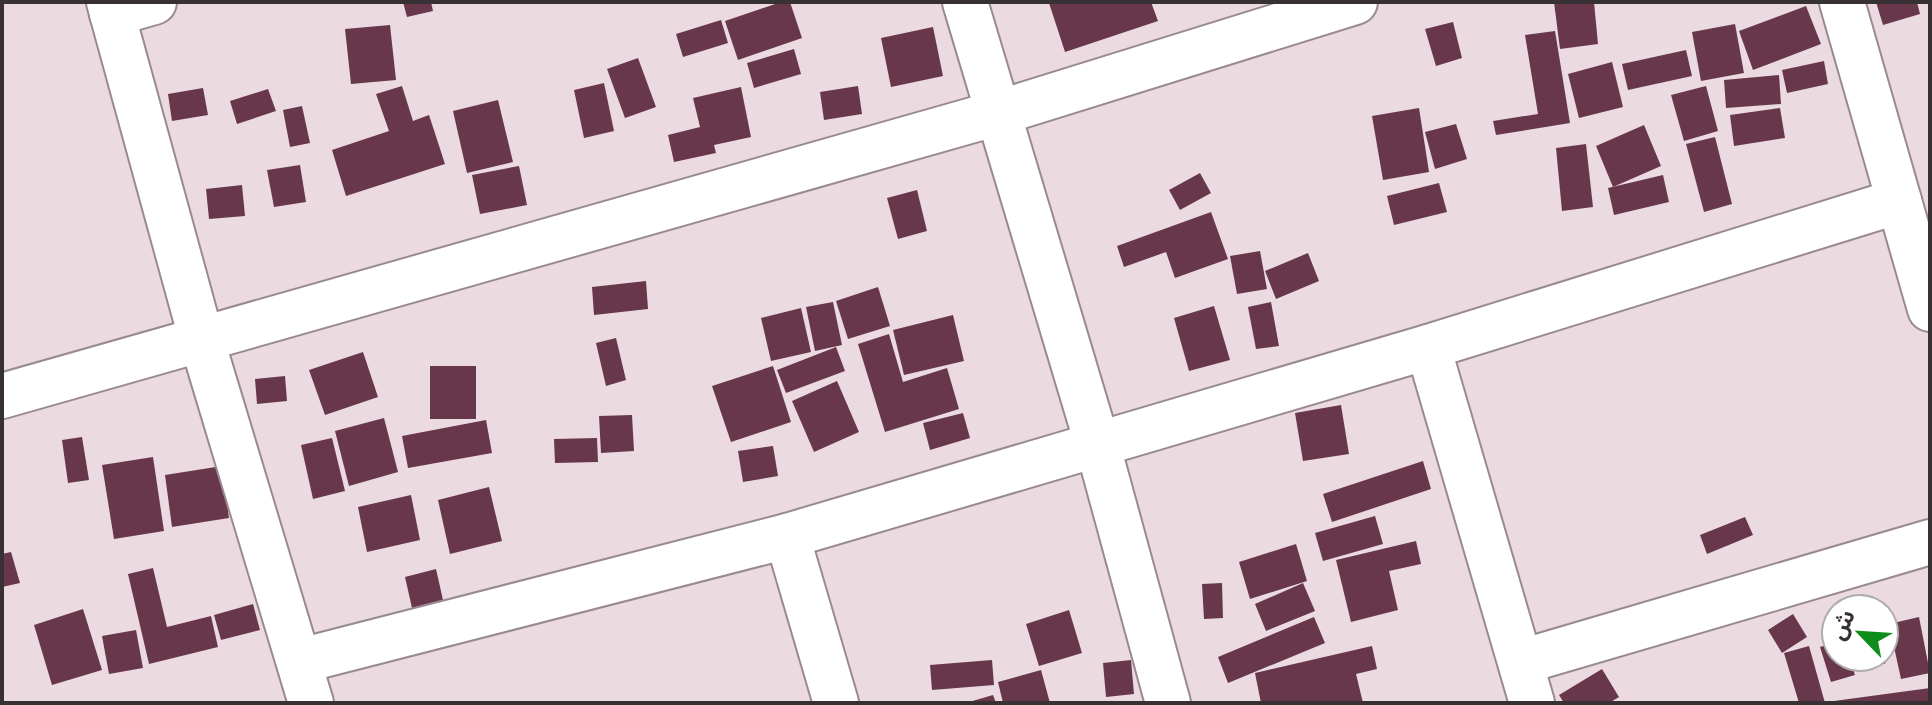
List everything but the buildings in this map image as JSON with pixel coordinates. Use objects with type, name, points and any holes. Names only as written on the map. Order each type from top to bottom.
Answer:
[{"type":"street","points":[[154,2],[110,8],[202,341],[311,703]]},
{"type":"street","points":[[965,2],[1001,112],[1097,443],[1168,703]]},
{"type":"street","points":[[2,396],[1001,112],[1355,2]]},
{"type":"street","points":[[1842,2],[1930,309]]},
{"type":"street","points":[[300,661],[787,536],[1428,347],[1899,201]]},
{"type":"street","points":[[1428,347],[1532,703]]},
{"type":"street","points":[[787,536],[836,703]]},
{"type":"street","points":[[1521,662],[1930,542]]}]
